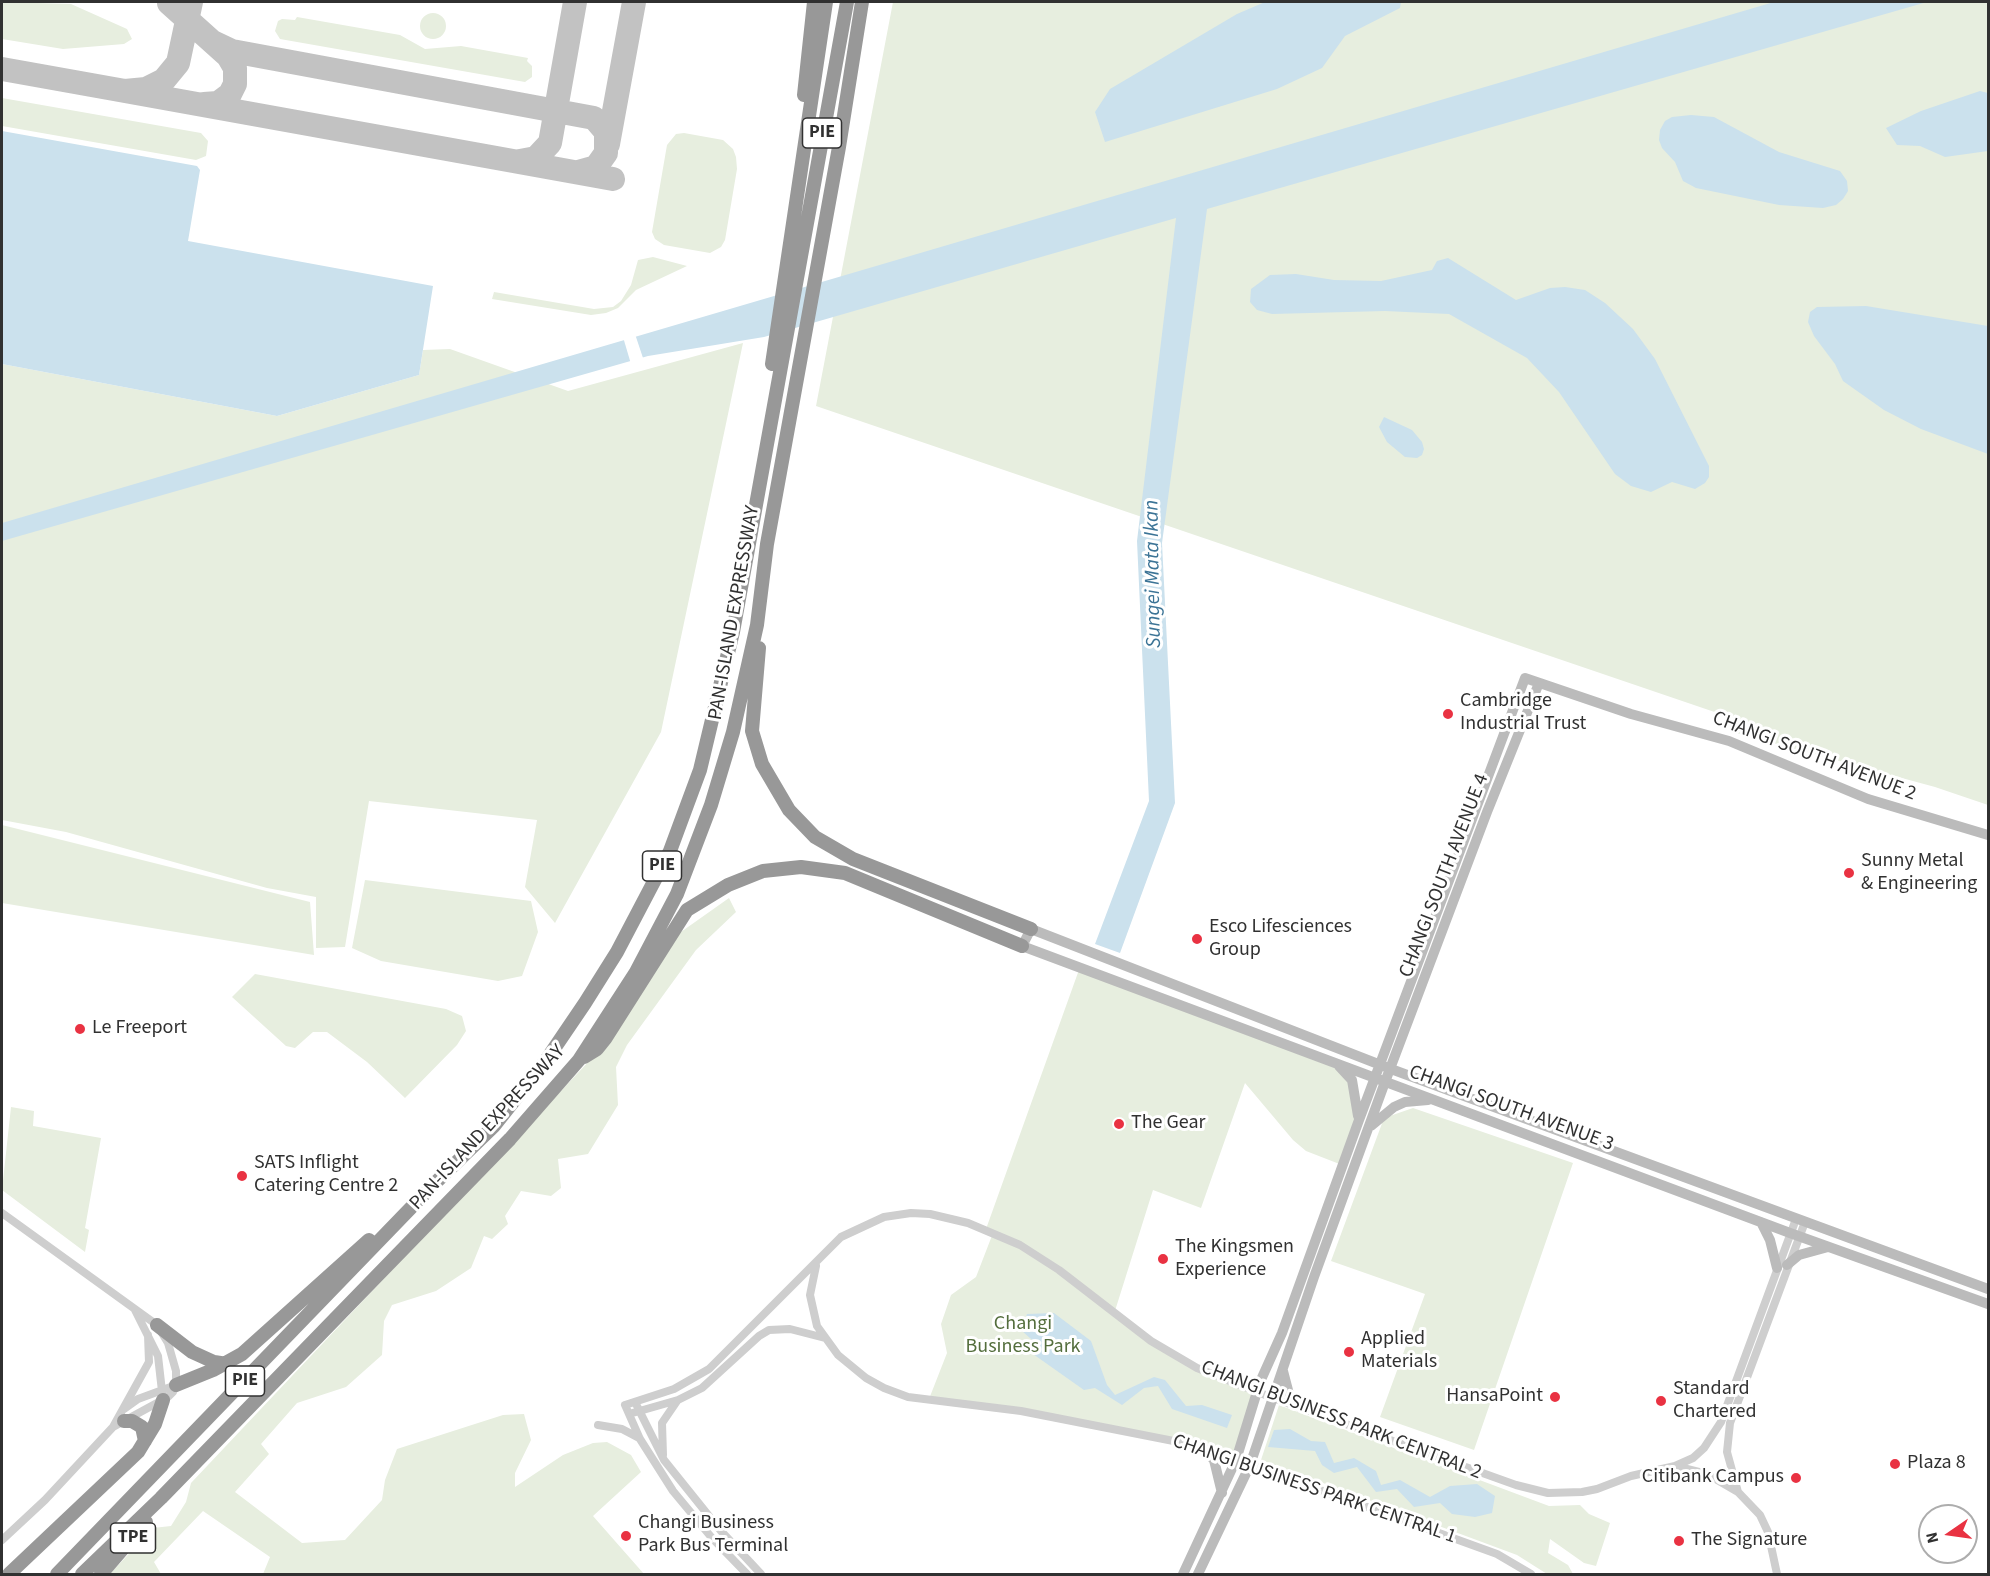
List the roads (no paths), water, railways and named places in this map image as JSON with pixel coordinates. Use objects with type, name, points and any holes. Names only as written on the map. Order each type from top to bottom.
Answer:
[{"type":"highway","points":[[790,283],[806,62],[814,2]]},
{"type":"highway","points":[[798,184],[826,2]]},
{"type":"highway","name":"PIE","points":[[790,283],[847,2]]},
{"type":"highway","name":"PIE","points":[[857,40],[862,2]]},
{"type":"highway","points":[[857,40],[866,2]]},
{"type":"highway","name":"PAN-ISLAND EXPRESSWAY","points":[[82,1575],[161,1498],[510,1139],[579,1060],[636,972],[677,894],[711,805],[733,732],[757,625],[767,544],[857,40]]},
{"type":"highway","name":"PAN-ISLAND EXPRESSWAY","points":[[57,1575],[432,1186],[494,1126],[568,1029],[617,952],[678,831],[700,770],[721,687],[790,283]]},
{"type":"highway","points":[[757,625],[760,644],[752,731],[762,764],[789,810],[815,837],[853,859],[1030,929]]},
{"type":"highway","points":[[579,1060],[597,1049],[605,1039],[687,910],[728,885],[763,871],[801,867],[845,873],[1022,946]]},
{"type":"highway","points":[[176,1384],[227,1364],[264,1335],[432,1186]]},
{"type":"highway","points":[[153,1330],[192,1352],[214,1362],[227,1364]]},
{"type":"highway","points":[[9,1575],[126,1463],[145,1441],[155,1424],[163,1394]]},
{"type":"highway","points":[[118,1421],[132,1421],[142,1427],[145,1441]]},
{"type":"highway","name":"TPE","points":[[101,1575],[145,1524],[161,1498]]},
{"type":"street","name":"CHANGI SOUTH AVENUE 2","points":[[1525,678],[1631,714],[1729,741],[1869,799],[1989,835]]},
{"type":"street","name":"CHANGI SOUTH AVENUE 4","points":[[1380,1080],[1379,1065],[1525,678]]},
{"type":"street","name":"CHANGI SOUTH AVENUE 4","points":[[1380,1080],[1391,1069],[1487,812],[1539,683]]},
{"type":"street","points":[[1022,946],[1030,929]]},
{"type":"street","name":"CHANGI SOUTH AVENUE 3","points":[[1030,929],[1379,1065],[1989,1289]]},
{"type":"street","name":"CHANGI SOUTH AVENUE 3","points":[[1022,946],[1795,1235],[1989,1304]]},
{"type":"street","points":[[1333,1062],[1345,1070],[1352,1080],[1359,1120]]},
{"type":"street","points":[[1183,1575],[1236,1460],[1257,1392],[1282,1333],[1359,1120],[1380,1080]]},
{"type":"street","points":[[1198,1575],[1250,1465],[1369,1128],[1380,1080]]},
{"type":"street","points":[[1369,1128],[1394,1107],[1405,1102],[1433,1099]]},
{"type":"street","points":[[2,1213],[134,1309],[174,1358],[176,1384],[171,1395],[163,1394],[118,1421]]},
{"type":"street","name":"CHANGI BUSINESS PARK CENTRAL 2","points":[[628,1414],[625,1405],[674,1389],[709,1369],[841,1237],[884,1217],[911,1213],[930,1214],[968,1223],[1020,1245],[1059,1270],[1151,1341],[1197,1368],[1273,1398],[1533,1490],[1561,1492],[1597,1489],[1630,1476],[1675,1466],[1707,1474],[1738,1492],[1760,1515],[1775,1556],[1777,1575]]},
{"type":"street","points":[[1675,1466],[1693,1458],[1704,1449],[1721,1422],[1801,1220]]},
{"type":"street","points":[[1761,1221],[1782,1266]]},
{"type":"street","points":[[1738,1492],[1727,1452],[1730,1423],[1782,1266],[1799,1255],[1828,1246]]},
{"type":"street","name":"CHANGI BUSINESS PARK CENTRAL 1","points":[[818,1262],[811,1279],[810,1295],[817,1326],[838,1355],[866,1378],[908,1397],[1021,1411],[1153,1435],[1202,1447],[1497,1554],[1531,1575]]},
{"type":"street","points":[[134,1309],[153,1330],[163,1394]]},
{"type":"street","points":[[747,1575],[712,1538],[674,1491],[640,1439],[628,1414],[678,1400],[702,1388],[759,1336],[778,1328],[804,1331],[825,1338]]},
{"type":"street","points":[[2,1540],[45,1500],[118,1421],[149,1362],[153,1330]]},
{"type":"street","points":[[1283,1368],[1285,1386],[1294,1402],[1301,1408]]},
{"type":"street","points":[[664,1460],[660,1433],[662,1423],[666,1413],[678,1400]]},
{"type":"street","points":[[635,1402],[664,1460],[761,1575]]},
{"type":"street","points":[[598,1425],[622,1429],[640,1439]]},
{"type":"street","points":[[1202,1447],[1214,1460],[1222,1493]]},
{"type":"water","points":[[1265,2],[1401,2],[1400,8],[1345,36],[1322,68],[1277,89],[1105,142],[1095,112],[1110,89],[1237,14]]},
{"type":"water","name":"Sungei Mata Ikan","points":[[1774,2],[1927,2],[1207,209],[1162,543],[1175,803],[1120,953],[1095,944],[1149,801],[1137,541],[1176,218],[764,337],[648,356],[2,541],[2,523]]},
{"type":"water","points":[[1980,91],[1988,93],[1988,151],[1945,157],[1920,146],[1897,145],[1886,128],[1921,111]]},
{"type":"water","points":[[1691,115],[1714,117],[1779,152],[1840,171],[1847,181],[1848,191],[1836,205],[1823,208],[1779,205],[1696,188],[1683,181],[1675,162],[1662,148],[1659,140],[1660,130],[1665,121],[1672,117]]},
{"type":"water","points":[[2,131],[197,166],[200,170],[188,241],[433,286],[419,375],[277,416],[2,364]]},
{"type":"water","points":[[1448,258],[1516,300],[1550,288],[1565,287],[1585,290],[1605,303],[1633,329],[1655,359],[1709,466],[1709,477],[1705,483],[1695,489],[1672,482],[1651,492],[1631,486],[1615,474],[1559,392],[1527,358],[1449,314],[1385,311],[1272,314],[1257,310],[1250,302],[1251,289],[1270,275],[1296,274],[1334,280],[1381,281],[1432,270],[1437,261]]},
{"type":"water","points":[[1866,306],[1988,326],[1988,454],[1921,429],[1884,410],[1843,381],[1835,364],[1814,336],[1808,322],[1810,312],[1817,307]]},
{"type":"water","points":[[1384,417],[1412,430],[1422,442],[1424,449],[1422,455],[1417,458],[1405,457],[1387,442],[1379,427]]},
{"type":"water","points":[[1054,1313],[1091,1341],[1107,1385],[1115,1395],[1154,1377],[1165,1380],[1186,1406],[1202,1405],[1232,1415],[1227,1428],[1172,1409],[1158,1386],[1144,1388],[1122,1405],[1095,1388],[1084,1390],[1033,1354],[1040,1347],[1021,1330],[1027,1314]]},
{"type":"water","points":[[1290,1429],[1311,1441],[1325,1442],[1334,1463],[1354,1458],[1376,1471],[1381,1485],[1400,1480],[1430,1497],[1450,1486],[1477,1484],[1495,1496],[1492,1513],[1475,1517],[1452,1514],[1440,1503],[1414,1507],[1397,1489],[1376,1492],[1357,1467],[1334,1473],[1322,1465],[1315,1451],[1268,1447],[1274,1430]]},
{"type":"place","name":"Cambridge Industrial Trust","points":[[1448,714]]},
{"type":"place","name":"Sunny Metal & Engineering","points":[[1849,873]]},
{"type":"place","name":"Esco Lifesciences Group","points":[[1197,939]]},
{"type":"place","name":"Le Freeport","points":[[80,1029]]},
{"type":"place","name":"The Gear","points":[[1119,1124]]},
{"type":"place","name":"SATS Inflight Catering Centre 2","points":[[242,1176]]},
{"type":"place","name":"The Kingsmen Experience","points":[[1163,1259]]},
{"type":"place","name":"Applied Materials","points":[[1349,1352]]},
{"type":"place","name":"HansaPoint","points":[[1555,1397]]},
{"type":"place","name":"Standard Chartered","points":[[1661,1401]]},
{"type":"place","name":"Plaza 8","points":[[1895,1464]]},
{"type":"place","name":"Citibank Campus","points":[[1796,1478]]},
{"type":"place","name":"Changi Business Park Bus Terminal","points":[[626,1536]]},
{"type":"place","name":"The Signature","points":[[1679,1541]]},
{"type":"park label","name":"Changi Business Park","points":[[1023,1336]]}]
